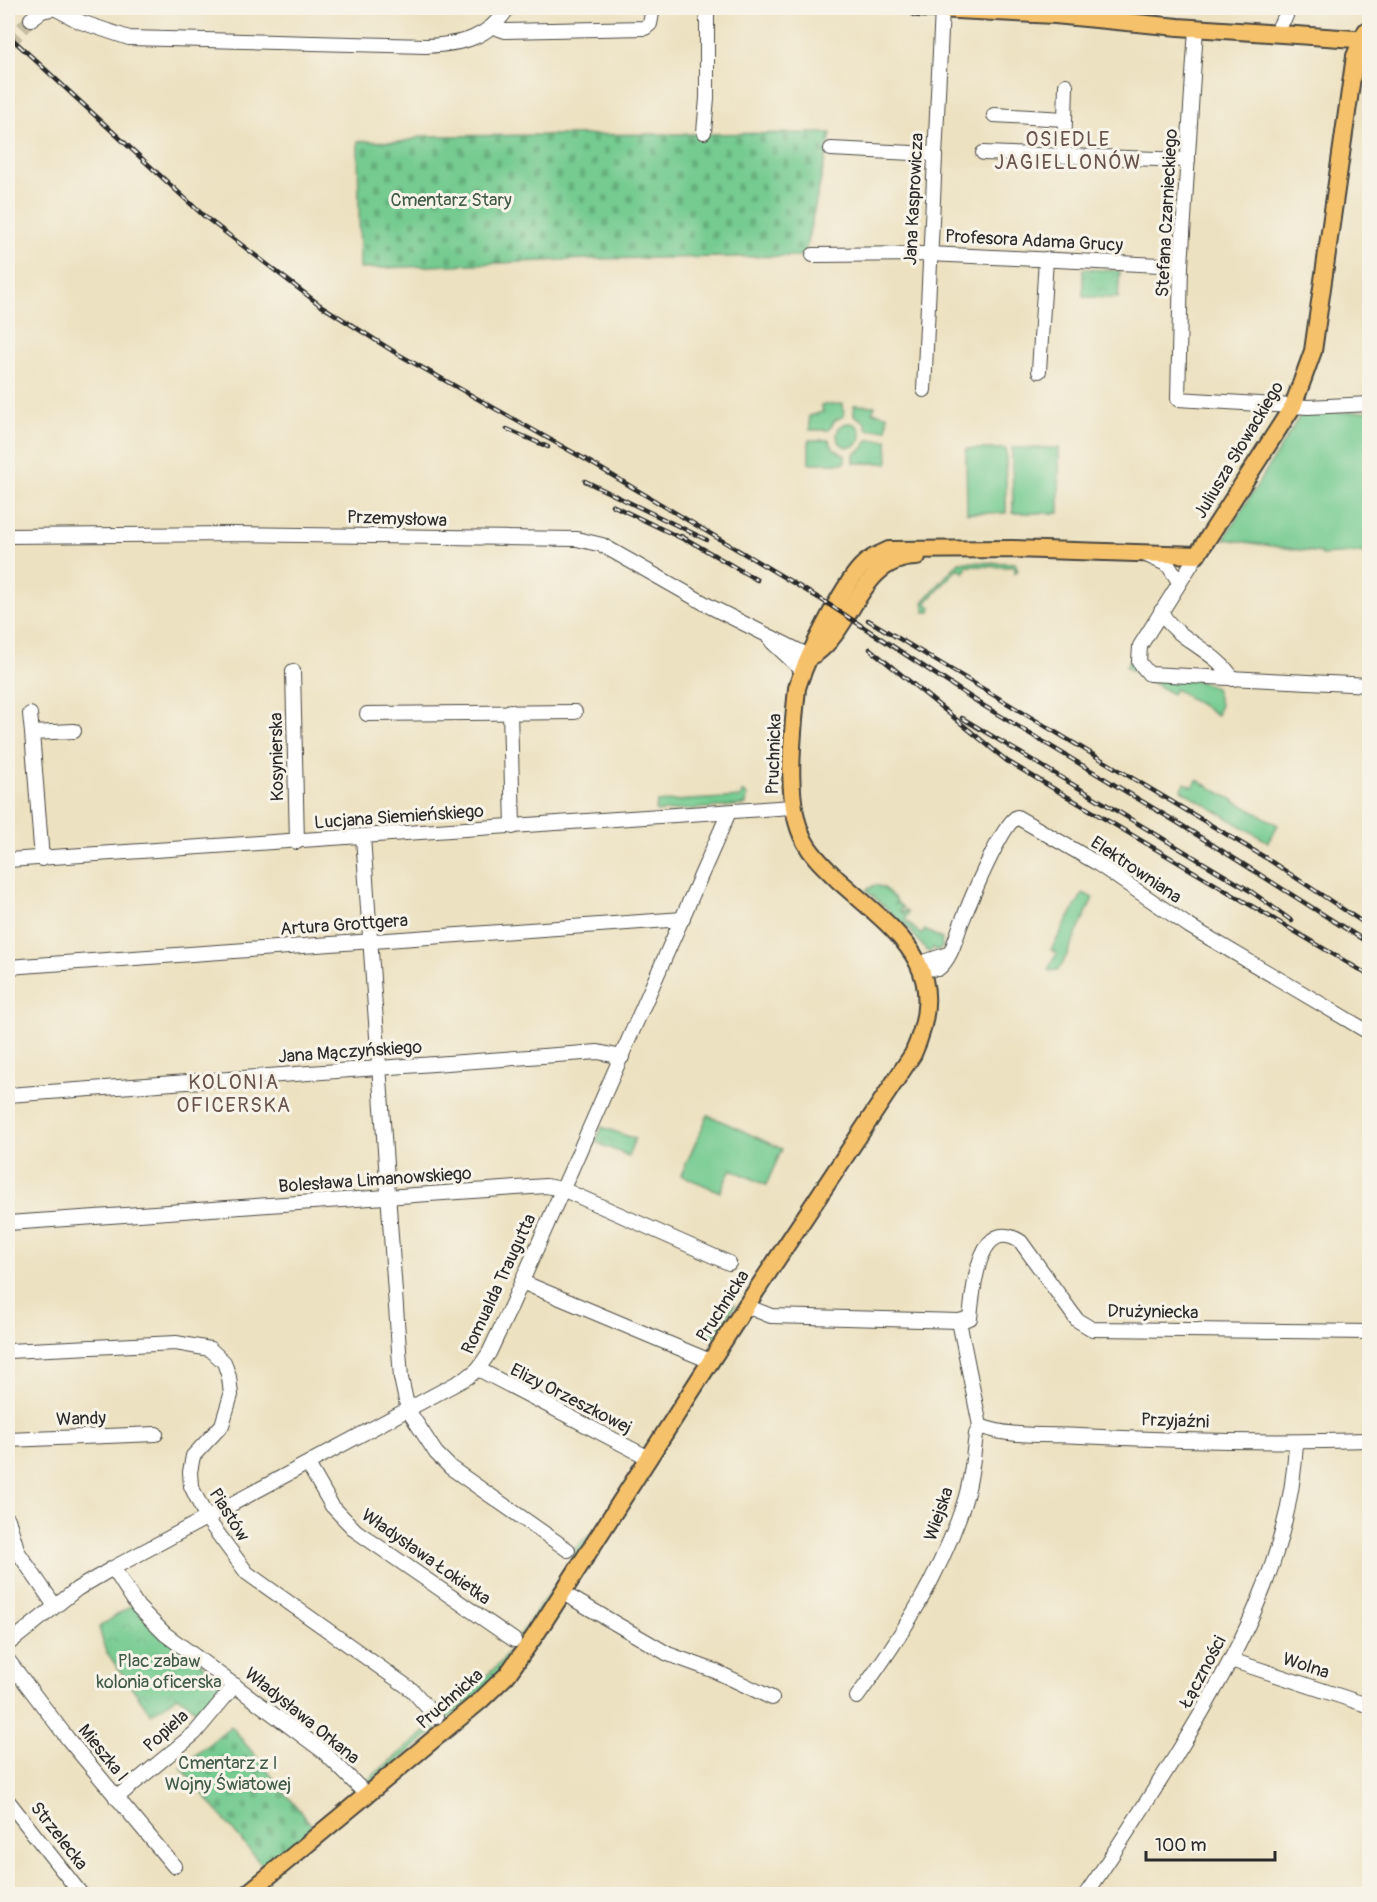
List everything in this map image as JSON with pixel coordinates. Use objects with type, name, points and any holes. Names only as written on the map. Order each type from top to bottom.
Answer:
[{"type":"main road","points":[[917,8],[1280,25],[1367,33]]},
{"type":"main road","points":[[1083,17],[1196,28],[1367,33]]},
{"type":"main road","name":"Juliusza Słowackiego","points":[[1197,555],[1293,406],[1313,351],[1354,62],[1367,33]]},
{"type":"main road","name":"Pruchnicka","points":[[247,1894],[507,1675],[563,1593],[710,1361],[913,1054],[926,1021],[927,998],[920,967],[901,936],[821,863],[805,843],[792,807],[797,688],[802,671],[834,609],[860,568],[872,557],[889,550],[922,548],[1197,555]]},
{"type":"street","points":[[31,19],[42,11],[55,8],[81,22],[129,39],[426,46],[471,39],[494,27],[508,8]]},
{"type":"street","points":[[81,22],[82,8]]},
{"type":"street","points":[[494,27],[506,31],[645,28],[650,24],[653,8]]},
{"type":"street","points":[[704,132],[707,98],[707,8]]},
{"type":"street","points":[[1280,25],[1286,16],[1286,8]]},
{"type":"street","name":"Jana Kasprowicza","points":[[924,390],[933,154],[942,9]]},
{"type":"street","name":"Stefana Czarnieckiego","points":[[1196,28],[1181,266],[1178,399],[1293,406]]},
{"type":"street","points":[[1064,154],[1066,85]]},
{"type":"street","points":[[994,115],[1065,119]]},
{"type":"street","points":[[831,149],[933,154]]},
{"type":"street","points":[[983,153],[1188,160]]},
{"type":"street","name":"Profesora Adama Grucy","points":[[813,255],[929,254],[1181,266]]},
{"type":"street","points":[[1040,371],[1046,259]]},
{"type":"street","points":[[1293,406],[1370,404]]},
{"type":"street","name":"Przemysłowa","points":[[8,536],[246,534],[577,539],[602,545],[761,633]]},
{"type":"street","name":"Pruchnicka","points":[[1146,555],[1168,565],[1179,582]]},
{"type":"street","name":"Juliusza Słowackiego","points":[[1197,555],[1140,646],[1138,655],[1143,669],[1157,676],[1233,679]]},
{"type":"street","points":[[1161,611],[1169,624],[1226,667],[1233,679],[1370,685]]},
{"type":"street","points":[[761,633],[800,649],[811,657]]},
{"type":"street","points":[[761,633],[802,671]]},
{"type":"street","name":"Kosynierska","points":[[293,671],[297,842]]},
{"type":"street","points":[[510,711],[513,827]]},
{"type":"street","points":[[367,714],[575,712]]},
{"type":"street","points":[[30,714],[42,859]]},
{"type":"street","points":[[32,733],[74,731]]},
{"type":"street","name":"Lucjana Siemieńskiego","points":[[8,860],[792,807]]},
{"type":"street","name":"Romualda Traugutta","points":[[8,1644],[55,1606],[113,1568],[408,1410],[478,1369],[522,1282],[729,812]]},
{"type":"street","name":"Elektrowniana","points":[[920,967],[938,969],[947,961],[973,895],[1006,827],[1017,817],[1095,862],[1189,926],[1370,1033]]},
{"type":"street","points":[[363,837],[401,1378],[408,1410],[436,1453],[451,1468],[568,1550]]},
{"type":"street","name":"Artura Grottgera","points":[[8,967],[683,919]]},
{"type":"street","name":"Jana Mączyńskiego","points":[[8,1095],[598,1052],[622,1057]]},
{"type":"street","name":"Bolesława Limanowskiego","points":[[8,1223],[546,1186],[562,1189],[729,1263]]},
{"type":"street","name":"Drużyniecka","points":[[965,1319],[980,1260],[991,1240],[996,1237],[1013,1236],[1022,1242],[1077,1320],[1092,1329],[1370,1332]]},
{"type":"street","points":[[522,1282],[710,1361]]},
{"type":"street","points":[[746,1306],[771,1316],[965,1319]]},
{"type":"street","name":"Wiejska","points":[[857,1697],[900,1637],[939,1566],[963,1504],[976,1434],[980,1426],[965,1319]]},
{"type":"street","name":"Piastów","points":[[8,1351],[176,1343],[210,1349],[224,1362],[231,1395],[222,1425],[193,1456],[190,1472],[191,1486],[207,1519],[247,1573],[412,1690],[436,1717]]},
{"type":"street","name":"Elizy Orzeszkowej","points":[[478,1369],[649,1458]]},
{"type":"street","name":"Przyjaźni","points":[[980,1426],[1013,1432],[1065,1435],[1296,1443],[1370,1440]]},
{"type":"street","name":"Wandy","points":[[8,1440],[156,1434]]},
{"type":"street","name":"Łączności","points":[[1086,1894],[1208,1704],[1231,1660],[1271,1572],[1287,1518],[1296,1443]]},
{"type":"street","name":"Władysława Łokietka","points":[[308,1464],[332,1506],[356,1531],[513,1640]]},
{"type":"street","points":[[8,1520],[18,1552],[55,1606]]},
{"type":"street","name":"Władysława Orkana","points":[[113,1568],[138,1607],[152,1622],[323,1751],[367,1795]]},
{"type":"street","points":[[563,1593],[668,1654],[715,1671],[772,1698]]},
{"type":"street","name":"Mieszka I","points":[[8,1660],[116,1798],[174,1866]]},
{"type":"street","name":"Wolna","points":[[1231,1660],[1370,1706]]},
{"type":"street","name":"Popiela","points":[[116,1798],[195,1733],[235,1685]]},
{"type":"street","name":"Strzelecka","points":[[8,1800],[81,1894]]},
{"type":"green space","name":"Cmentarz Stary","points":[[831,133],[804,256],[588,259],[360,269],[358,141],[401,142],[425,136]]},
{"type":"green space","points":[[1083,269],[1120,271],[1118,298],[1083,297]]},
{"type":"green space","points":[[843,404],[844,416],[835,420],[829,430],[810,430],[809,416],[823,412],[821,405]]},
{"type":"green space","points":[[854,405],[875,406],[872,412],[887,415],[887,429],[868,430],[865,422],[854,415]]},
{"type":"green space","points":[[1369,411],[1369,552],[1321,555],[1321,553],[1224,539],[1301,414]]},
{"type":"green space","points":[[849,423],[854,424],[860,430],[860,440],[854,446],[849,447],[844,446],[838,440],[837,435],[838,430],[844,424]]},
{"type":"green space","points":[[809,440],[829,440],[834,449],[845,455],[845,463],[809,463]]},
{"type":"green space","points":[[868,440],[887,440],[888,463],[854,463],[854,454],[864,448]]},
{"type":"green space","points":[[1012,448],[1059,448],[1059,513],[1013,513]]},
{"type":"green space","points":[[966,449],[1006,449],[1006,513],[967,513]]},
{"type":"green space","points":[[959,562],[1015,563],[1018,570],[1015,573],[1015,567],[967,566],[964,573],[958,568],[926,603],[931,607],[930,612],[925,612],[923,602]]},
{"type":"green space","points":[[1131,657],[1133,664],[1205,683],[1215,688],[1220,704],[1217,715],[1175,689],[1172,694],[1126,667]]},
{"type":"green space","points":[[1197,780],[1278,825],[1268,842],[1181,790],[1185,783],[1193,787]]},
{"type":"green space","points":[[742,792],[747,795],[746,805],[656,812],[657,802],[741,797]]},
{"type":"green space","points":[[875,885],[884,888],[897,901],[895,904],[898,903],[903,908],[900,910],[908,913],[905,919],[921,935],[925,930],[942,939],[942,948],[937,951],[933,947],[931,952],[927,951],[909,929],[866,890]]},
{"type":"green space","points":[[1083,893],[1093,898],[1062,965],[1057,970],[1049,971],[1057,953],[1051,950]]},
{"type":"green space","points":[[708,1115],[782,1149],[766,1185],[731,1169],[720,1192],[681,1175]]},
{"type":"green space","points":[[602,1127],[635,1139],[628,1156],[596,1142]]},
{"type":"green space","points":[[722,1300],[735,1305],[714,1338],[709,1338],[706,1335]]},
{"type":"green space","points":[[595,1530],[539,1621],[494,1681],[368,1786],[364,1783],[450,1711],[501,1662],[564,1572],[572,1558],[572,1551]]},
{"type":"green space","name":"Plac zabaw kolonia oficerska","points":[[132,1605],[226,1684],[203,1716],[178,1696],[151,1714],[105,1650],[99,1627]]},
{"type":"green space","name":"Cmentarz z I Wojny Światowej","points":[[231,1726],[313,1827],[264,1868],[181,1767]]},
{"type":"tunnel","points":[[8,44],[31,19]]},
{"type":"railway","points":[[8,35],[204,216],[320,305],[396,353],[583,458],[822,600],[984,706],[1178,823],[1370,944]]},
{"type":"railway","points":[[507,429],[548,447]]},
{"type":"railway","points":[[585,481],[707,540]]},
{"type":"railway","points":[[612,505],[687,541]]},
{"type":"railway","points":[[681,536],[757,580]]},
{"type":"railway","points":[[868,620],[1266,858],[1370,927]]},
{"type":"railway","points":[[870,649],[1007,761],[1370,976]]},
{"type":"railway","points":[[962,718],[1252,892],[1292,921]]},
{"type":"district","name":"OSIEDLE JAGIELLONÓW","points":[[1068,150]]},
{"type":"district","name":"KOLONIA OFICERSKA","points":[[234,1094]]}]
